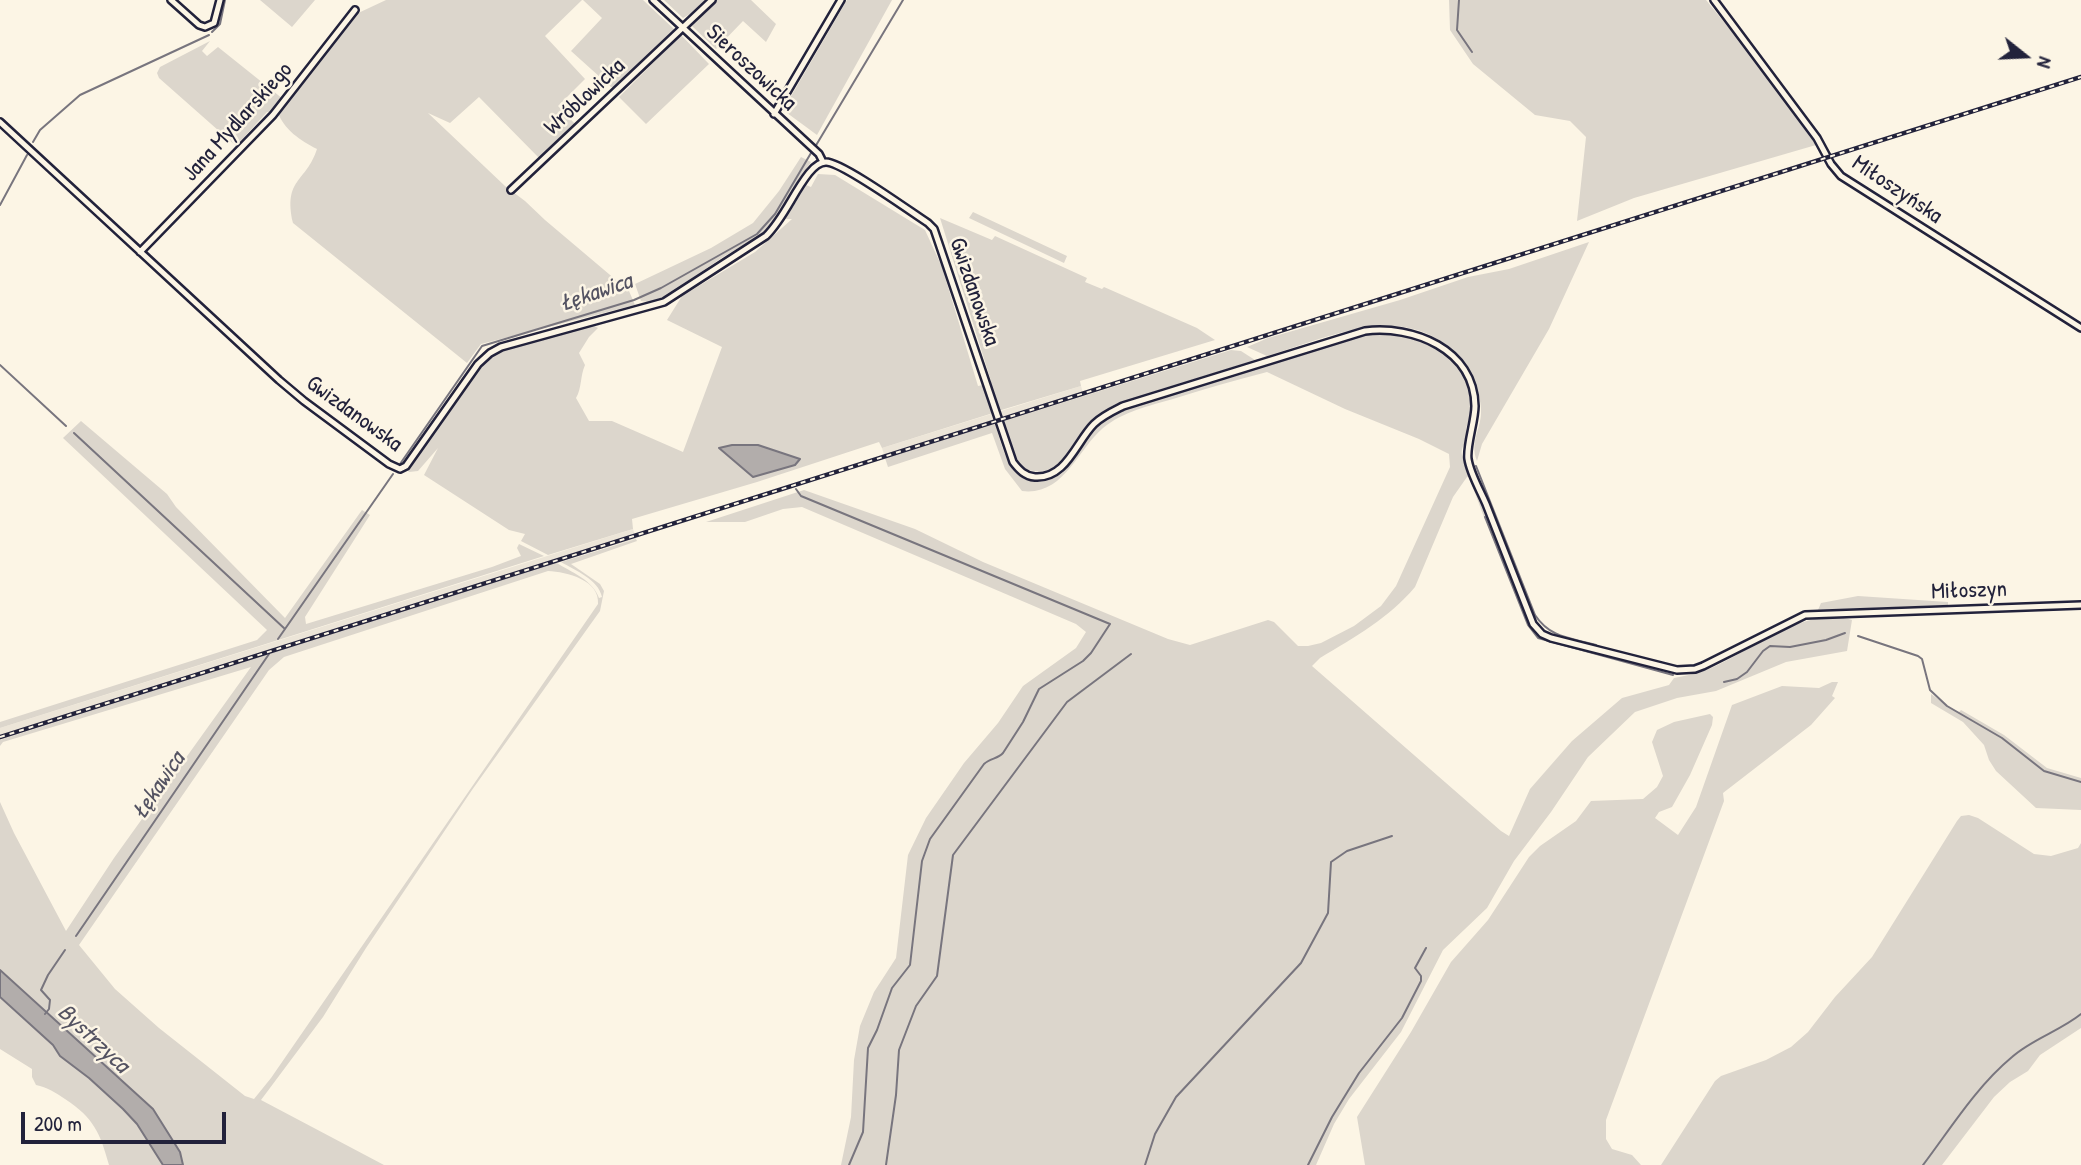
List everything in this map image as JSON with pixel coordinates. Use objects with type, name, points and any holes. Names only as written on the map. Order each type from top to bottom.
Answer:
[{"type":"street","points":[[171,0],[199,25],[205,27],[214,23],[220,0]]},
{"type":"street","name":"Sieroszowicka","points":[[653,0],[818,154],[823,162]]},
{"type":"street","name":"Wróblowicka","points":[[511,190],[712,0]]},
{"type":"street","points":[[774,114],[841,0]]},
{"type":"street","name":"Miłoszyńska","points":[[1714,0],[1817,138],[1841,176],[2081,328]]},
{"type":"street","name":"Jana Mydlarskiego","points":[[140,252],[273,115],[355,10]]},
{"type":"street","name":"Gwizdanowska","points":[[0,122],[304,401],[400,469],[406,466],[478,364],[490,353],[514,343],[664,302],[766,236],[778,223],[808,174],[823,162],[842,168],[934,229],[1013,462],[1029,476],[1049,476],[1059,471],[1095,423],[1123,406],[1377,329],[1419,335],[1444,349],[1468,377],[1475,397],[1473,428],[1467,457]]},
{"type":"street","name":"Miłoszyn","points":[[1467,457],[1533,624],[1546,636],[1677,670],[1703,666],[1796,618],[1811,614],[2081,605]]},
{"type":"shaded area","points":[[260,0],[315,0],[292,27]]},
{"type":"shaded area","points":[[386,0],[582,0],[545,36],[585,79],[558,106],[576,125],[540,159],[479,97],[450,123],[428,113],[505,186],[629,291],[635,305],[481,344],[467,363],[293,223],[293,189],[317,149],[293,134],[278,112],[354,15]]},
{"type":"shaded area","points":[[583,0],[643,0],[675,30],[617,87],[611,87],[571,51],[602,18]]},
{"type":"shaded area","points":[[664,0],[705,0],[695,11],[683,18]]},
{"type":"shaded area","points":[[716,0],[751,0],[776,24],[766,42],[743,21],[716,49],[692,26]]},
{"type":"shaded area","points":[[847,0],[892,0],[817,135],[783,110]]},
{"type":"shaded area","points":[[1449,0],[1706,0],[1747,50],[1816,145],[1634,198],[1577,221],[1586,137],[1570,121],[1535,115],[1473,64],[1450,30]]},
{"type":"shaded area","points":[[681,35],[709,64],[646,124],[619,97]]},
{"type":"shaded area","points":[[210,41],[202,51],[207,56],[218,47],[283,99],[271,112],[267,112],[236,146],[159,78],[157,73],[160,67]]},
{"type":"shaded area","points":[[801,157],[811,162],[766,232],[723,257],[666,296],[649,302],[641,301],[635,284],[711,248],[753,223],[779,191]]},
{"type":"shaded area","points":[[818,174],[835,175],[925,230],[942,267],[978,386],[983,385],[993,413],[882,448],[879,442],[632,519],[633,529],[548,555],[521,541],[525,534],[509,530],[424,475],[438,448],[418,471],[409,472],[407,469],[491,356],[499,351],[592,325],[598,328],[579,353],[585,365],[576,398],[589,421],[612,421],[683,452],[722,347],[667,320],[682,296],[755,252],[792,219],[785,219],[806,185],[811,187]]},
{"type":"shaded area","points":[[973,212],[1067,256],[1064,263],[969,218]]},
{"type":"shaded area","points":[[940,218],[992,240],[995,236],[1087,278],[1085,282],[1102,289],[1104,287],[1197,328],[1215,340],[1080,381],[1081,386],[998,411]]},
{"type":"shaded area","points":[[1589,242],[1549,329],[1482,444],[1477,461],[1474,447],[1481,409],[1474,378],[1454,352],[1433,337],[1411,329],[1388,326],[1339,333],[1267,356],[1247,347],[1268,338],[1400,300],[1468,277],[1509,269]]},
{"type":"shaded area","points":[[1391,332],[1427,342],[1446,355],[1462,373],[1471,393],[1472,408],[1462,455],[1473,475],[1489,518],[1485,520],[1467,477],[1453,497],[1415,587],[1383,618],[1320,658],[1312,666],[1501,831],[1509,836],[1530,789],[1572,741],[1622,698],[1669,685],[1674,678],[1706,670],[1777,633],[1815,619],[1834,617],[1852,620],[1847,651],[1786,662],[1716,691],[1677,698],[1635,712],[1588,757],[1514,861],[1487,908],[1443,950],[1401,1032],[1349,1099],[1334,1124],[1316,1165],[841,1165],[851,1117],[854,1060],[860,1026],[874,992],[896,958],[908,855],[926,818],[1023,686],[1076,648],[1086,632],[1076,624],[802,507],[783,509],[745,522],[706,522],[804,490],[915,529],[983,562],[1168,639],[1190,645],[1268,620],[1274,622],[1298,646],[1321,643],[1354,626],[1381,606],[1396,586],[1450,467],[1449,454],[1267,372],[1119,417],[1094,437],[1059,479],[1036,491],[1022,491],[1005,469],[992,433],[888,467],[885,458],[995,424],[1005,454],[1015,471],[1032,481],[1046,480],[1065,471],[1096,429],[1123,409],[1365,334]]},
{"type":"shaded area","points":[[1231,350],[1241,351],[1255,360],[1152,392],[1117,406],[1095,419],[1065,457],[1049,470],[1024,469],[1011,450],[1004,421]]},
{"type":"shaded area","points":[[1081,386],[1084,396],[885,458],[882,448]]},
{"type":"shaded area","points":[[81,421],[167,494],[176,507],[285,618],[362,510],[370,515],[305,617],[306,624],[492,567],[521,556],[517,548],[519,544],[544,556],[0,728],[0,722],[257,640],[267,630],[63,438]]},
{"type":"shaded area","points":[[758,445],[800,459],[795,465],[753,477],[719,448]]},
{"type":"shaded area","points":[[633,529],[636,539],[555,562],[0,740],[0,728]]},
{"type":"shaded area","points":[[636,539],[637,541],[571,564],[600,584],[604,591],[600,611],[472,790],[323,1017],[261,1100],[384,1165],[183,1165],[180,1152],[153,1109],[0,970],[0,802],[66,931],[114,858],[251,667],[3,742],[0,746],[0,740],[555,562],[587,581],[592,586],[596,592],[599,598],[602,597],[591,580],[561,562]],"holes":[[[548,571],[588,583],[594,589],[598,604],[271,1078],[254,1099],[245,1096],[159,1028],[115,989],[79,945],[269,670],[284,657]]]},
{"type":"shaded area","points":[[1858,596],[1948,602],[1948,605],[1818,610],[1821,603]]},
{"type":"shaded area","points":[[1838,682],[1832,696],[1835,698],[1811,725],[1723,793],[1724,801],[1606,1120],[1606,1139],[1612,1149],[1632,1155],[1641,1165],[1365,1165],[1357,1117],[1451,962],[1488,920],[1529,857],[1576,821],[1591,801],[1643,799],[1657,787],[1663,776],[1652,742],[1657,730],[1674,722],[1710,714],[1713,717],[1712,725],[1690,775],[1672,807],[1659,812],[1655,818],[1678,835],[1696,807],[1732,705],[1782,686],[1819,688]]},
{"type":"shaded area","points":[[1931,694],[1958,713],[1961,710],[2004,735],[2047,768],[2081,778],[2081,810],[2036,808],[1996,771],[1984,745],[1963,722],[1931,703]]},
{"type":"shaded area","points":[[1969,815],[2034,854],[2051,856],[2078,848],[2081,843],[2081,1028],[2040,1055],[2028,1071],[2010,1082],[1994,1097],[1942,1165],[1661,1165],[1715,1081],[1721,1076],[1766,1060],[1791,1047],[1808,1032],[1835,997],[1872,957],[1957,821],[1961,816]]},
{"type":"shaded area","points":[[0,970],[153,1109],[180,1152],[183,1165],[163,1165],[137,1124],[123,1109],[60,1056],[53,1045],[0,997]]},
{"type":"shaded area","points":[[0,997],[53,1045],[60,1056],[123,1109],[137,1124],[163,1165],[109,1165],[95,1127],[83,1113],[55,1092],[36,1085],[32,1069],[0,1049]]},
{"type":"waterway","points":[[212,32],[220,24],[225,0]]},
{"type":"waterway","name":"Łękawica","points":[[815,147],[903,0]]},
{"type":"waterway","points":[[1459,0],[1457,30],[1472,52]]},
{"type":"waterway","points":[[33,142],[40,130],[80,95],[209,35]]},
{"type":"waterway","name":"Łękawica","points":[[400,464],[482,346],[634,300],[661,288],[757,234],[775,214],[811,153]]},
{"type":"waterway","points":[[0,205],[27,155]]},
{"type":"waterway","points":[[0,365],[66,426]]},
{"type":"waterway","points":[[74,433],[285,629]]},
{"type":"waterway","points":[[1476,466],[1535,615],[1554,633],[1596,645]]},
{"type":"waterway","name":"Łękawica","points":[[278,639],[393,474]]},
{"type":"waterway","points":[[796,489],[801,496],[1110,624],[1083,661],[1039,689],[1023,722],[1003,753],[984,764],[930,839],[922,861],[910,965],[892,988],[868,1048],[863,1132],[849,1165]]},
{"type":"waterway","points":[[1485,517],[1528,625],[1538,638],[1673,675]]},
{"type":"waterway","points":[[1724,682],[1737,679],[1747,672],[1770,646],[1790,647],[1845,633]]},
{"type":"waterway","points":[[1858,636],[1918,656],[1922,659],[1930,690],[1947,706],[2002,738],[2044,771],[2081,782]]},
{"type":"waterway","name":"Łękawica","points":[[76,936],[269,654]]},
{"type":"waterway","points":[[886,1165],[899,1050],[916,1006],[937,976],[953,855],[1067,702],[1131,654]]},
{"type":"waterway","points":[[1145,1165],[1155,1134],[1176,1097],[1301,963],[1328,913],[1331,862],[1347,851],[1392,836]]},
{"type":"waterway","points":[[1308,1165],[1332,1117],[1359,1073],[1402,1018],[1421,981],[1415,968],[1426,948]]},
{"type":"waterway","name":"Łękawica","points":[[45,1014],[50,1000],[41,990],[65,950]]},
{"type":"waterway","points":[[1923,1165],[1965,1108],[1999,1069],[2020,1051],[2081,1014]]},
{"type":"railway","points":[[0,737],[2081,77]]},
{"type":"water label","name":"Bystrzyca","points":[[93,1039]]}]
